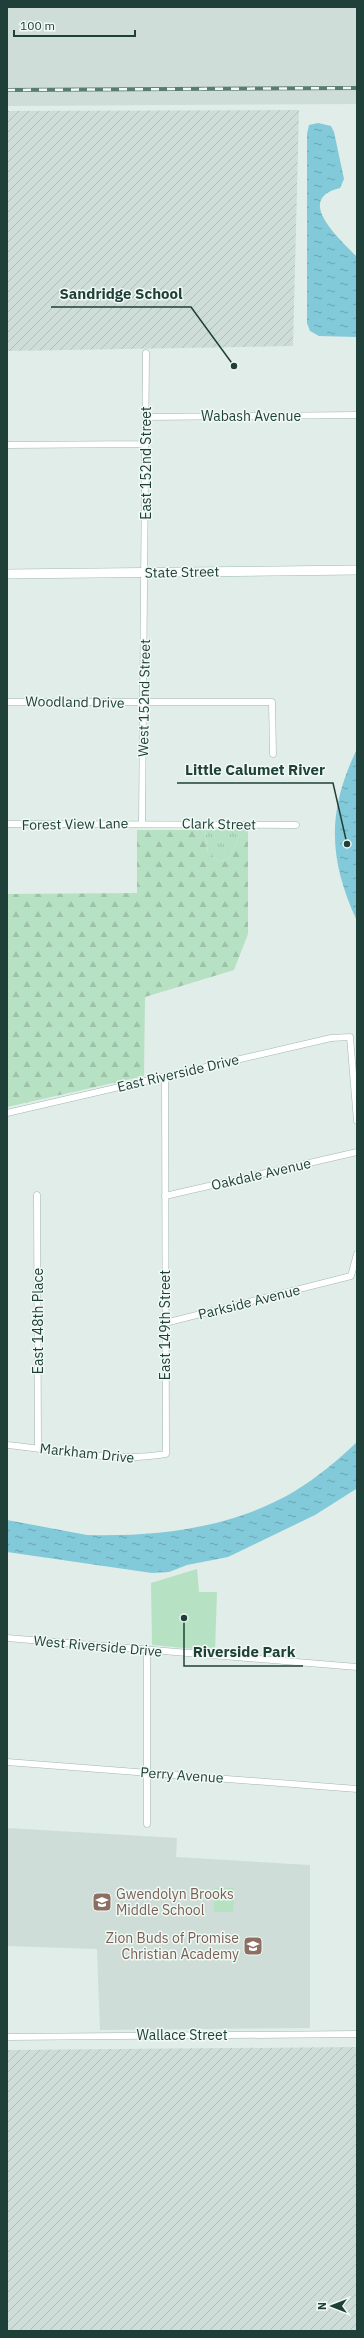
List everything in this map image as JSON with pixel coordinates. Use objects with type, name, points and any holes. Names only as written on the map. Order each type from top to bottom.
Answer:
[{"type":"main road","name":"State Street","points":[[7,574],[357,570]]},
{"type":"street","name":"East 152nd Street","points":[[145,572],[146,353]]},
{"type":"street","name":"Wabash Avenue","points":[[146,417],[357,415]]},
{"type":"street","points":[[7,445],[146,444]]},
{"type":"street","name":"West 152nd Street","points":[[142,823],[145,572]]},
{"type":"street","name":"Woodland Drive","points":[[7,702],[272,702],[273,754]]},
{"type":"street","name":"Forest View Lane","points":[[7,824],[142,823]]},
{"type":"street","name":"Clark Street","points":[[142,823],[296,825]]},
{"type":"street","name":"East Riverside Drive","points":[[7,1113],[330,1038],[350,1037],[357,1121]]},
{"type":"street","points":[[165,1076],[165,1196]]},
{"type":"street","name":"Oakdale Avenue","points":[[165,1196],[357,1152]]},
{"type":"street","name":"East 148th Place","points":[[37,1195],[38,1448]]},
{"type":"street","name":"East 149th Street","points":[[165,1196],[166,1454]]},
{"type":"street","name":"Parkside Avenue","points":[[165,1323],[351,1276],[357,1254]]},
{"type":"street","name":"Markham Drive","points":[[7,1444],[110,1458],[142,1458],[166,1454]]},
{"type":"street","name":"West Riverside Drive","points":[[7,1638],[357,1667]]},
{"type":"street","points":[[147,1650],[147,1824]]},
{"type":"street","name":"Perry Avenue","points":[[7,1762],[357,1789]]},
{"type":"street","name":"Wallace Street","points":[[7,2037],[357,2034]]},
{"type":"shaded area","points":[[7,7],[357,7],[357,104],[7,106]]},
{"type":"shaded area","points":[[299,110],[293,346],[7,351],[7,111]]},
{"type":"shaded area","name":"Gwendolyn Brooks Middle School","points":[[7,1828],[177,1838],[176,1857],[310,1865],[310,2028],[100,2030],[97,1949],[7,1946]]},
{"type":"shaded area","points":[[357,2047],[357,2331],[7,2331],[7,2050]]},
{"type":"green space","points":[[248,829],[248,833],[239,837],[228,860],[219,861],[208,853],[205,830]]},
{"type":"green space","points":[[137,830],[205,830],[208,853],[219,861],[228,860],[239,837],[248,833],[248,934],[234,970],[145,997],[144,1076],[7,1107],[7,894],[137,893]]},
{"type":"green space","points":[[197,1569],[199,1592],[217,1592],[215,1651],[152,1645],[151,1583]]},
{"type":"green space","points":[[214,1888],[234,1888],[233,1912],[214,1912]]},
{"type":"water","points":[[318,123],[331,126],[334,132],[344,179],[340,188],[327,193],[321,201],[321,210],[332,231],[357,257],[357,337],[319,336],[310,331],[307,323],[307,134],[309,125]]},
{"type":"water","points":[[357,749],[357,921],[347,898],[341,876],[336,855],[335,835],[336,814],[340,793]]},
{"type":"water","points":[[357,1442],[356,1489],[315,1515],[228,1557],[187,1565],[169,1572],[152,1573],[7,1552],[7,1520],[87,1535],[168,1532],[221,1522],[271,1504],[295,1491],[328,1468]]},
{"type":"railway","points":[[7,90],[357,88]]},
{"type":"place","name":"Sandridge School","points":[[234,366]]},
{"type":"place","name":"Little Calumet River","points":[[347,844]]},
{"type":"place","name":"Riverside Park","points":[[184,1618]]},
{"type":"place","name":"Gwendolyn Brooks Middle School","points":[[102,1902]]},
{"type":"place","name":"Zion Buds of Promise Christian Academy","points":[[253,1946]]}]
